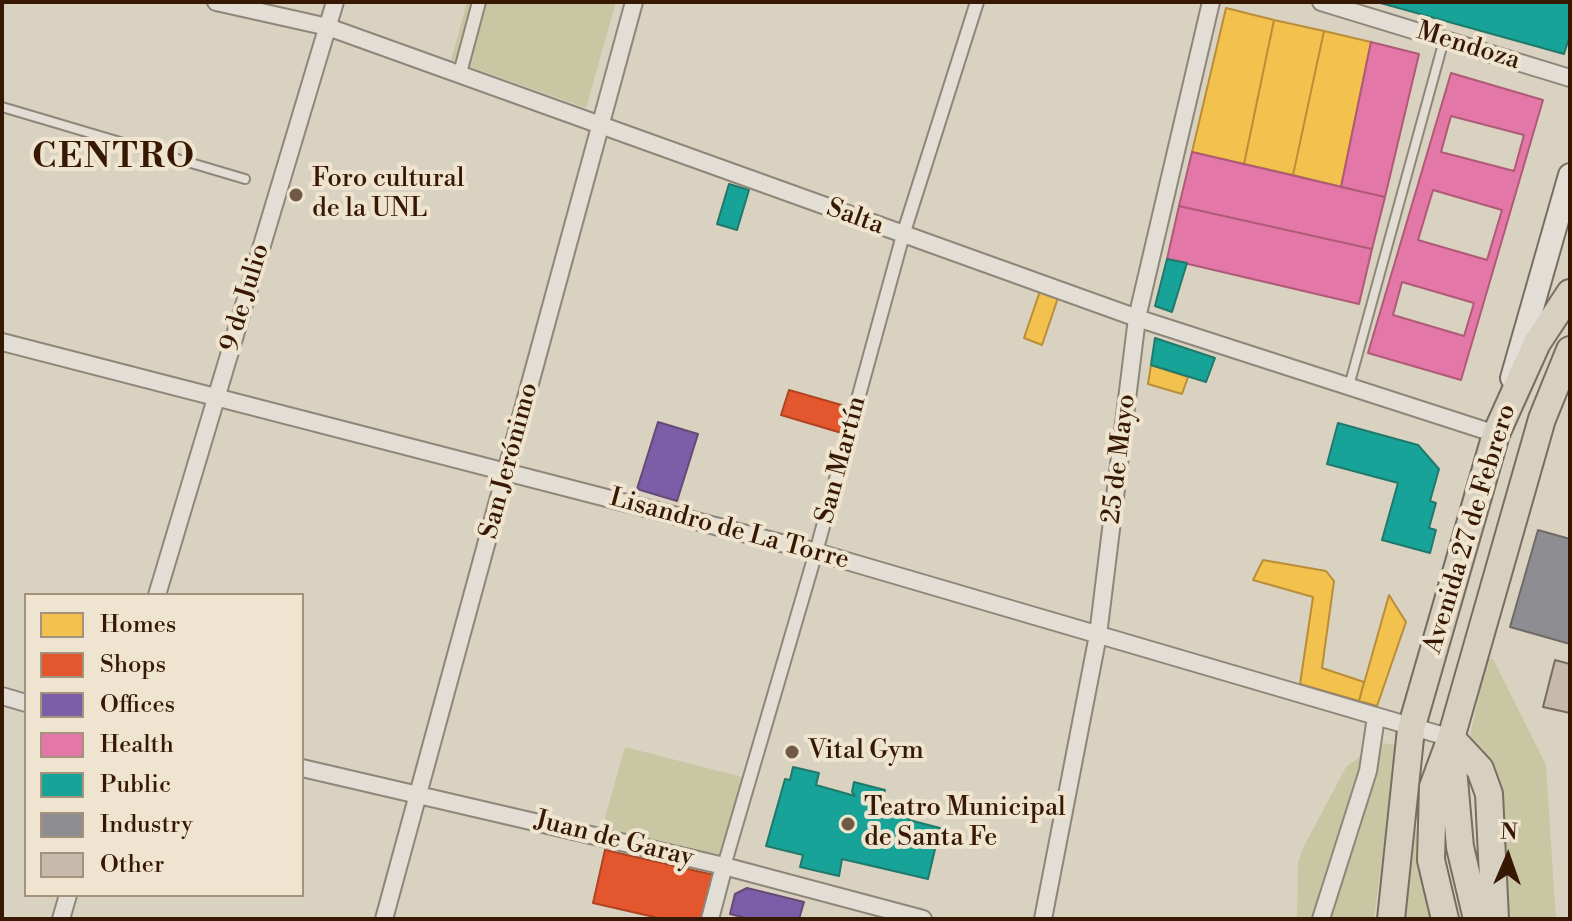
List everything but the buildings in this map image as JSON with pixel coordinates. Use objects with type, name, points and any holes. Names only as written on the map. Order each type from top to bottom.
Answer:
[{"type":"highway","name":"Avenida 27 de Febrero","points":[[1391,919],[1411,729],[1496,434],[1537,343],[1570,293]]},
{"type":"highway","name":"Avenida 27 de Febrero","points":[[1445,919],[1431,860],[1433,787],[1451,738],[1537,436],[1568,358]]},
{"type":"highway","points":[[1451,738],[1457,824],[1477,919]]},
{"type":"highway","points":[[1451,738],[1480,769],[1489,794],[1495,919]]},
{"type":"main road","points":[[1496,434],[1570,175]]},
{"type":"street","name":"Salta","points":[[216,2],[328,27],[600,122],[1137,318],[1496,434]]},
{"type":"street","name":"9 de Julio","points":[[158,593],[335,2]]},
{"type":"street","points":[[460,73],[479,2]]},
{"type":"street","name":"San Jerónimo","points":[[384,919],[634,2]]},
{"type":"street","name":"San Martín","points":[[710,919],[903,235],[977,2]]},
{"type":"street","name":"25 de Mayo","points":[[1043,919],[1098,635],[1137,318],[1211,2]]},
{"type":"street","name":"Mendoza","points":[[1321,2],[1570,78]]},
{"type":"street","name":"Lisandro de La Torre","points":[[2,342],[816,552],[1411,729],[1451,738]]},
{"type":"street","points":[[2,696],[24,702]]},
{"type":"street","points":[[1321,919],[1368,771],[1376,717]]},
{"type":"street","name":"Juan de Garay","points":[[304,768],[418,792],[724,866],[923,919]]},
{"type":"street","points":[[61,919],[67,897]]},
{"type":"lane","points":[[1349,386],[1444,39]]},
{"type":"lane","points":[[2,107],[245,179]]},
{"type":"shaded area","points":[[467,2],[616,2],[586,108],[451,60]]},
{"type":"shaded area","points":[[1487,659],[1493,659],[1546,765],[1556,919],[1507,919],[1470,736]]},
{"type":"shaded area","points":[[1383,743],[1397,745],[1374,919],[1326,919]]},
{"type":"shaded area","points":[[625,747],[746,778],[722,862],[601,832]]},
{"type":"shaded area","points":[[1366,752],[1317,919],[1297,919],[1298,863],[1303,848],[1346,767]]},
{"type":"shaded area","points":[[1416,828],[1421,863],[1432,919],[1405,919]]},
{"type":"place","name":"Foro cultural de la UNL","points":[[296,195]]},
{"type":"place","name":"Vital Gym","points":[[792,752]]},
{"type":"place","name":"Teatro Municipal de Santa Fe","points":[[848,824]]},
{"type":"district","name":"CENTRO","points":[[114,159]]}]
